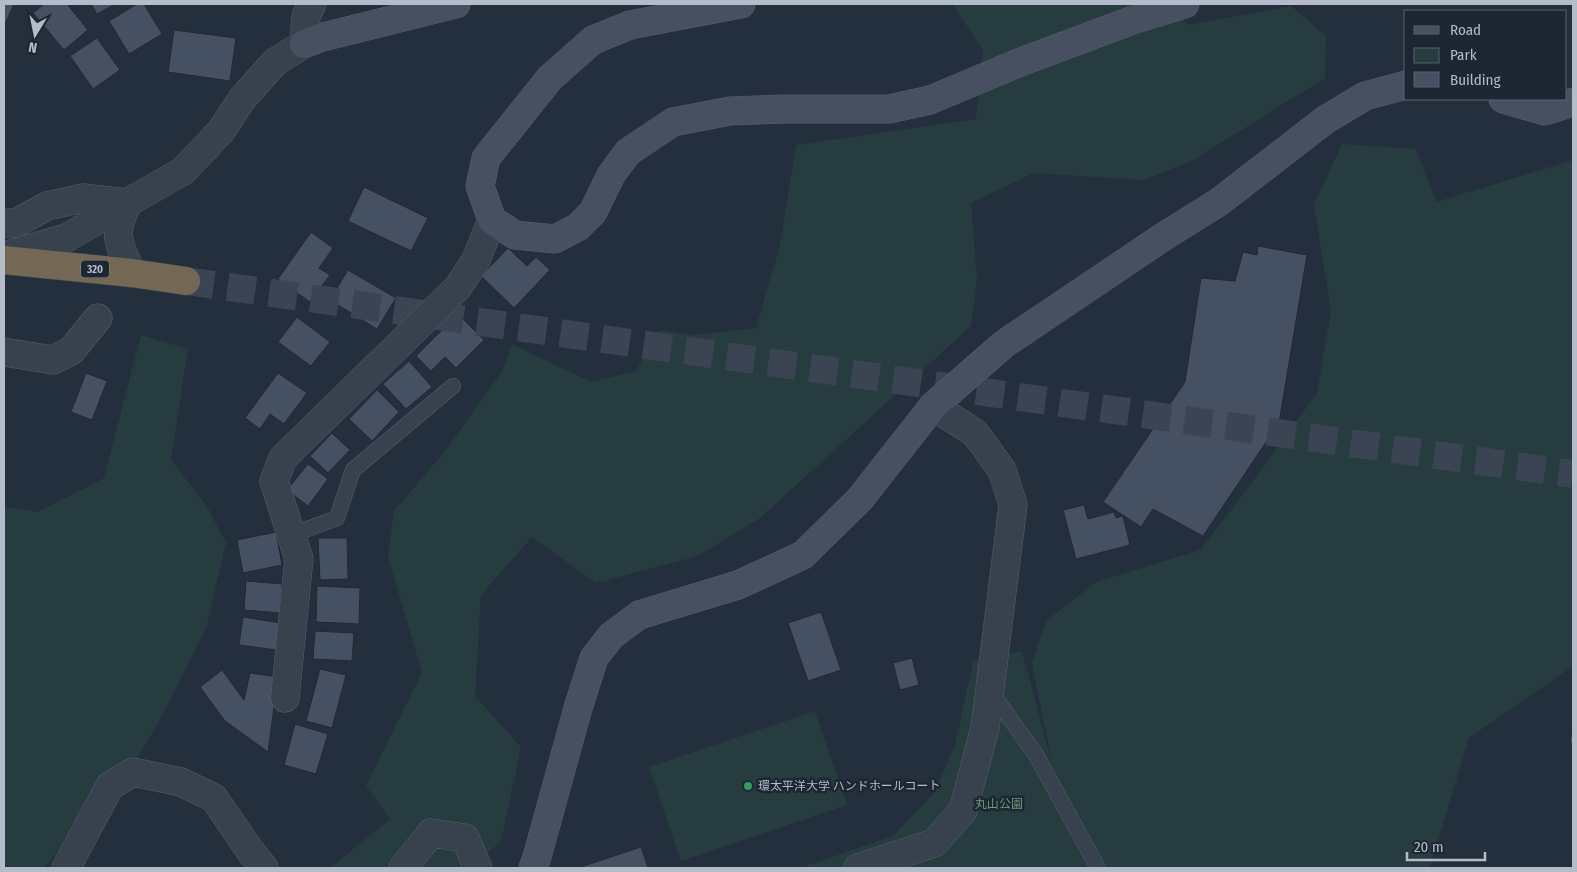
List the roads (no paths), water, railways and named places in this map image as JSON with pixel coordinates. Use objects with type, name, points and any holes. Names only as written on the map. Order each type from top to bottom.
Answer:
[{"type":"highway","name":"320","points":[[4,258],[186,281]]},
{"type":"street","points":[[304,44],[306,16],[312,4]]},
{"type":"street","points":[[4,258],[66,238],[183,171],[222,131],[242,99],[275,62],[304,44],[323,37],[456,4]]},
{"type":"street","points":[[742,4],[630,25],[593,40],[550,78],[486,158],[480,186],[492,220],[515,235],[555,239],[578,227],[593,212],[610,175],[628,152],[673,122],[730,112],[784,109],[889,109],[930,100],[1036,56],[1133,20],[1185,4]]},
{"type":"street","points":[[533,868],[538,857],[578,708],[594,658],[611,636],[639,615],[738,585],[803,555],[860,499],[933,406],[1004,344],[1219,202],[1325,120],[1365,96],[1404,86]]},
{"type":"street","points":[[1506,100],[1545,111],[1573,102]]},
{"type":"street","points":[[4,223],[16,223],[47,206],[83,198],[128,203]]},
{"type":"street","points":[[128,203],[118,230],[120,248],[132,273]]},
{"type":"street","points":[[285,698],[299,559],[274,481],[283,458],[458,287],[476,260],[492,220]]},
{"type":"street","points":[[4,352],[52,360],[71,351],[98,318]]},
{"type":"street","points":[[858,868],[934,843],[963,811],[985,728],[1013,505],[1002,470],[975,433],[933,406]]},
{"type":"street","points":[[66,868],[85,836],[110,786],[134,772],[181,782],[214,798],[250,852],[264,868]]},
{"type":"street","points":[[403,868],[430,832],[465,838],[478,868]]},
{"type":"lane","points":[[291,535],[337,518],[352,470],[453,386]]},
{"type":"lane","points":[[990,690],[1036,755],[1098,868]]},
{"type":"tunnel","points":[[186,281],[1573,474]]},
{"type":"place","name":"環太平洋大学 ハンドホールコート","points":[[748,786]]},
{"type":"park label","name":"丸山公園","points":[[999,804]]}]
